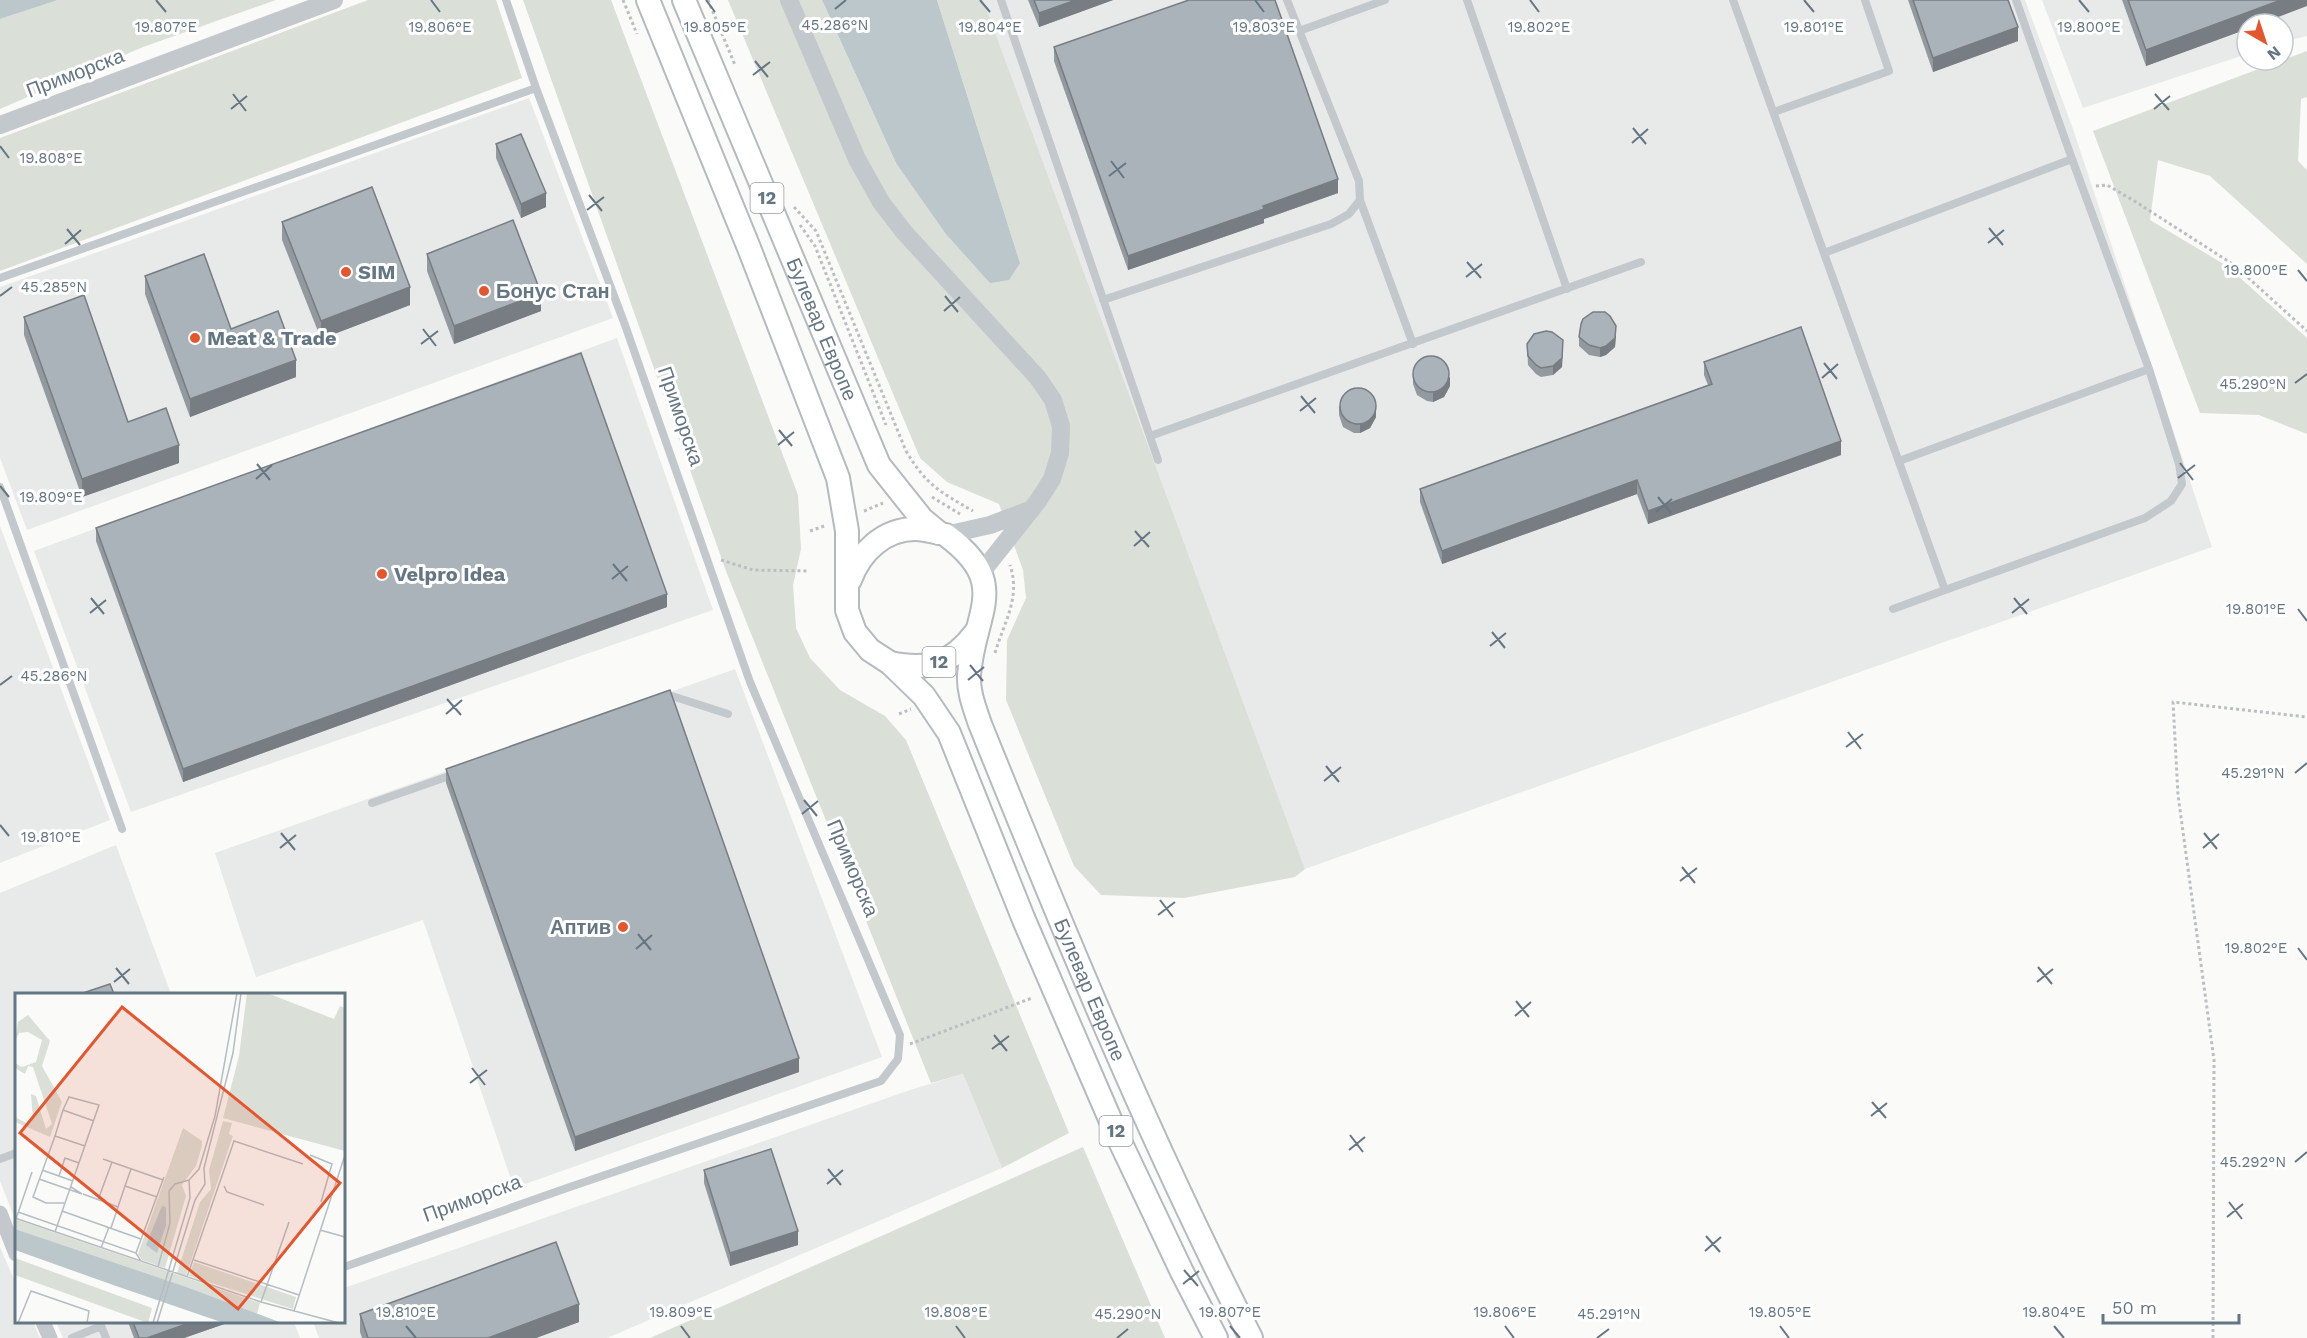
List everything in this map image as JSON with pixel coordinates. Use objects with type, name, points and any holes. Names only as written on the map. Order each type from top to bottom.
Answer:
[{"type":"main road","name":"Булевар Европе","points":[[648,0],[648,31],[749,248],[838,478],[847,531],[847,610],[855,632],[870,650],[891,663],[924,696],[949,734],[1024,920],[1116,1133],[1216,1338]]},
{"type":"main road","name":"Булевар Европе","points":[[698,5],[879,465],[922,519],[962,547],[981,573],[985,590],[984,608],[977,630],[969,678],[972,700],[980,724],[1055,911],[1148,1124],[1251,1338]]},
{"type":"main road","name":"Булевар Европе","points":[[848,586],[856,564],[871,545],[881,539],[892,533],[915,529],[942,534]]},
{"type":"main road","name":"Булевар Европе","points":[[891,663],[910,667],[930,666],[949,659],[965,647],[977,630]]},
{"type":"street","name":"Приморска","points":[[0,125],[334,0]]},
{"type":"street","points":[[789,0],[857,159],[881,202],[904,232],[1038,378],[1053,400],[1061,426],[1060,453],[1052,479],[1038,501],[981,573]]},
{"type":"street","points":[[942,534],[990,525],[1029,510]]},
{"type":"street","points":[[0,1214],[3,1231],[15,1252]]},
{"type":"street","points":[[44,1323],[50,1338]]},
{"type":"lane","name":"Приморска","points":[[345,1267],[880,1081],[898,1059],[900,1035],[758,703],[625,324],[536,88],[506,0]]},
{"type":"lane","points":[[1001,0],[1158,460]]},
{"type":"lane","points":[[1287,0],[1359,181],[1360,200],[1413,344]]},
{"type":"lane","points":[[1299,30],[1385,0]]},
{"type":"lane","points":[[1467,0],[1567,289]]},
{"type":"lane","points":[[1733,0],[1945,590]]},
{"type":"lane","points":[[1774,112],[1890,71],[1865,0]]},
{"type":"lane","points":[[1893,609],[2145,518],[2171,501],[2182,484],[2179,464],[2149,369],[2016,0]]},
{"type":"lane","points":[[0,278],[536,88]]},
{"type":"lane","points":[[1824,253],[2072,159]]},
{"type":"lane","points":[[1103,300],[1331,224],[1349,214],[1360,200]]},
{"type":"lane","points":[[1150,436],[1641,262]]},
{"type":"lane","points":[[1899,461],[2149,369]]},
{"type":"lane","points":[[0,487],[122,829]]},
{"type":"lane","points":[[650,704],[672,696],[728,714]]},
{"type":"lane","points":[[372,803],[461,772]]},
{"type":"lane","points":[[0,1160],[15,1153]]},
{"type":"lane","points":[[72,1338],[100,1324],[106,1338]]},
{"type":"path","points":[[623,0],[648,31]]},
{"type":"path","points":[[698,5],[736,68]]},
{"type":"path","points":[[2082,188],[2107,185],[2136,202],[2234,265],[2307,331]]},
{"type":"path","points":[[793,205],[816,231],[906,451],[919,473],[939,492],[973,510],[990,525]]},
{"type":"path","points":[[993,660],[1013,604],[1014,575],[1004,544]]},
{"type":"path","points":[[705,555],[753,570],[808,571]]},
{"type":"path","points":[[2213,1338],[2214,1060],[2178,795],[2173,702],[2307,717]]},
{"type":"path","points":[[898,1049],[1032,998]]},
{"type":"shaded area","points":[[0,0],[58,0],[0,19]]},
{"type":"shaded area","points":[[58,0],[276,0],[143,47],[0,109],[0,19]]},
{"type":"shaded area","points":[[368,0],[496,0],[522,78],[0,271],[0,138]]},
{"type":"shaded area","points":[[523,0],[611,0],[798,495],[801,549],[793,585],[796,628],[810,658],[840,690],[885,716],[906,740],[1069,1133],[1002,1168],[963,1074],[931,1083],[726,571]]},
{"type":"shaded area","points":[[728,0],[822,0],[896,163],[1020,263],[937,0],[983,0],[1305,869],[1295,877],[1184,898],[1101,895],[1074,866],[1006,700],[1007,640],[1026,598],[1023,570],[999,504],[947,482],[920,458]]},
{"type":"shaded area","points":[[822,0],[937,0],[1020,263],[1009,280],[990,283],[946,234],[896,163]]},
{"type":"shaded area","points":[[983,0],[2025,0],[2072,126],[2212,547],[1305,869]]},
{"type":"shaded area","points":[[2042,0],[2307,0],[2307,36],[2295,39],[2295,12],[2235,12],[2235,58],[2083,108]]},
{"type":"shaded area","points":[[2307,51],[2307,97],[2301,99],[2298,161],[2307,170],[2307,264],[2210,176],[2158,160],[2150,220],[2227,266],[2307,338],[2307,434],[2259,415],[2200,413],[2093,131],[2251,72],[2295,72],[2295,55]]},
{"type":"shaded area","points":[[529,98],[613,318],[27,530],[0,458],[0,287]]},
{"type":"shaded area","name":"Velpro Idea","points":[[617,338],[713,610],[131,812],[34,551]]},
{"type":"shaded area","points":[[0,526],[110,820],[0,863]]},
{"type":"shaded area","points":[[735,669],[882,1057],[514,1188],[423,920],[256,977],[215,853]]},
{"type":"shaded area","points":[[116,845],[171,993],[15,993],[15,1219],[0,1181],[0,893]]},
{"type":"shaded area","points":[[963,1074],[1002,1168],[607,1338],[319,1338],[313,1323],[345,1323],[345,1288],[910,1090]]},
{"type":"shaded area","points":[[1083,1147],[1165,1338],[650,1338]]},
{"type":"shaded area","points":[[0,1247],[15,1282],[15,1323],[33,1323],[40,1338],[0,1338]]},
{"type":"shaded area","points":[[56,1323],[294,1323],[300,1338],[63,1338]]},
{"type":"building","points":[[1034,0],[1076,0],[1039,13]]},
{"type":"building","points":[[1189,0],[1275,0],[1338,179],[1263,206],[1264,209],[1128,256],[1054,47]]},
{"type":"building","points":[[1913,0],[2008,0],[2018,27],[1933,58]]},
{"type":"building","points":[[2128,0],[2281,0],[2249,12],[2235,12],[2235,17],[2146,50]]},
{"type":"building","points":[[521,134],[546,193],[521,204],[496,144]]},
{"type":"building","name":"SIM","points":[[372,187],[410,287],[321,321],[282,222]]},
{"type":"building","name":"Бонус Стан","points":[[513,220],[541,293],[454,326],[427,254]]},
{"type":"building","name":"Meat & Trade","points":[[204,254],[231,329],[278,311],[296,360],[190,399],[145,276]]},
{"type":"building","points":[[84,295],[128,422],[166,408],[179,445],[82,479],[24,317]]},
{"type":"building","points":[[1593,312],[1605,312],[1616,326],[1615,338],[1600,348],[1589,345],[1579,337],[1583,319]]},
{"type":"building","points":[[1801,327],[1841,441],[1648,511],[1637,480],[1442,551],[1420,489],[1712,384],[1704,362]]},
{"type":"building","points":[[1552,332],[1563,340],[1562,358],[1553,366],[1541,368],[1528,356],[1527,344],[1534,334]]},
{"type":"building","name":"Velpro Idea","points":[[581,353],[667,594],[183,769],[96,528]]},
{"type":"building","points":[[1431,356],[1444,361],[1449,374],[1444,387],[1431,392],[1418,387],[1413,374],[1418,361]]},
{"type":"building","points":[[1358,388],[1371,393],[1376,406],[1371,419],[1358,424],[1345,419],[1340,406],[1345,393]]},
{"type":"building","name":"Аптив","points":[[670,690],[799,1058],[575,1137],[446,769]]},
{"type":"building","points":[[110,984],[114,993],[83,993]]},
{"type":"building","points":[[771,1149],[798,1231],[730,1253],[704,1170]]},
{"type":"building","points":[[556,1242],[579,1304],[488,1338],[368,1338],[360,1314]]},
{"type":"building","points":[[133,1323],[189,1323],[147,1338],[139,1338]]},
{"type":"place","name":"SIM","points":[[346,272]]},
{"type":"place","name":"Бонус Стан","points":[[484,291]]},
{"type":"place","name":"Meat & Trade","points":[[195,338]]},
{"type":"place","name":"Velpro Idea","points":[[382,574]]},
{"type":"place","name":"Аптив","points":[[623,927]]}]
